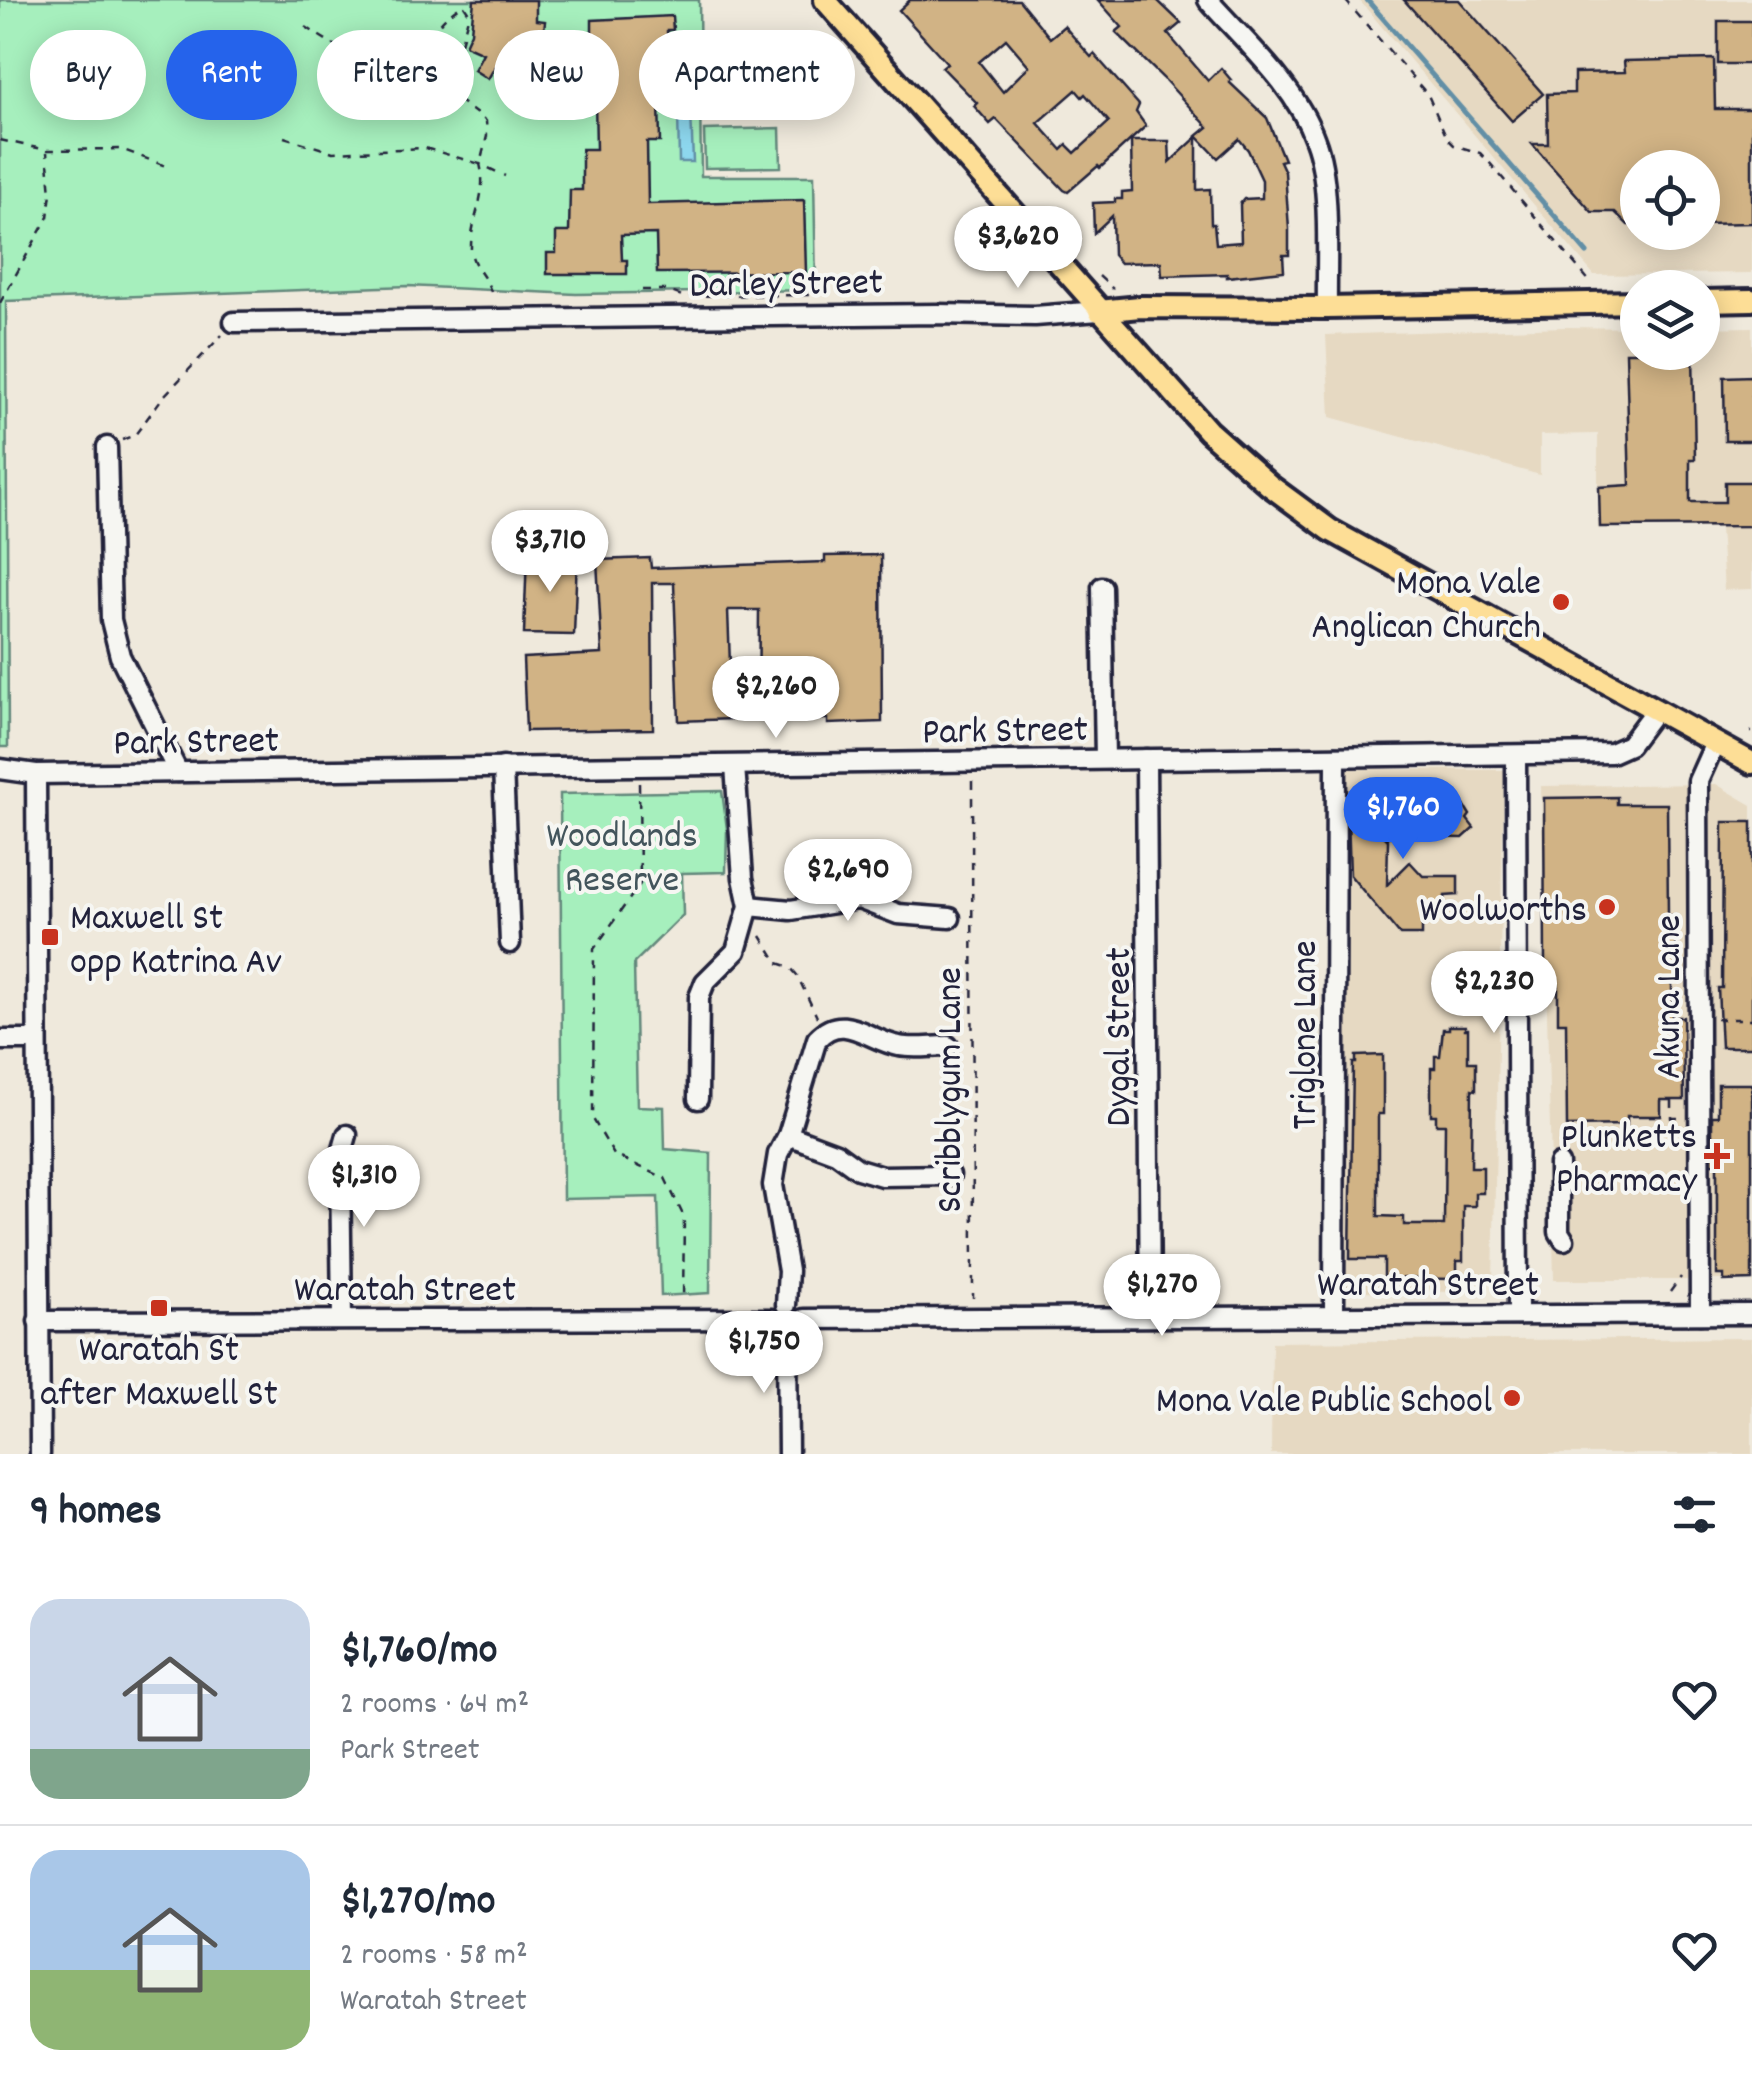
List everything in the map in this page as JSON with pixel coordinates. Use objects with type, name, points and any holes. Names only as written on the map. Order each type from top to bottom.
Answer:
[{"type":"main road","points":[[826,0],[1208,431],[1269,485],[1330,530],[1752,763]]},
{"type":"main road","points":[[1720,301],[1752,300]]},
{"type":"main road","name":"Darley Street","points":[[1099,311],[1140,307],[1620,302]]},
{"type":"street","points":[[1208,0],[1287,90],[1317,143],[1323,175],[1327,308]]},
{"type":"street","name":"Darley Street","points":[[234,322],[1035,316],[1099,311]]},
{"type":"street","points":[[107,446],[110,620],[120,656],[178,772]]},
{"type":"street","points":[[1102,587],[1105,759]]},
{"type":"street","name":"Park Street","points":[[0,769],[36,774],[1612,753],[1629,744],[1656,709]]},
{"type":"street","name":"Akuna Lane","points":[[1700,1314],[1698,781],[1715,743]]},
{"type":"street","name":"Triglone Lane","points":[[1334,1314],[1336,756]]},
{"type":"street","points":[[1516,756],[1518,1316]]},
{"type":"street","name":"Dygal Street","points":[[1146,759],[1150,1315]]},
{"type":"street","points":[[698,1099],[699,997],[705,982],[736,951],[748,906],[742,878],[735,766]]},
{"type":"street","points":[[504,767],[510,943]]},
{"type":"street","points":[[36,774],[40,1454]]},
{"type":"street","points":[[748,906],[791,910],[835,900],[858,900],[898,914],[950,918]]},
{"type":"street","points":[[786,1305],[788,1271],[772,1185],[811,1051],[826,1030],[842,1026],[858,1028],[899,1046],[948,1046]]},
{"type":"street","points":[[0,1040],[35,1040]]},
{"type":"street","points":[[342,1319],[340,1160],[347,1135]]},
{"type":"street","points":[[788,1135],[836,1153],[858,1169],[882,1176],[950,1176]]},
{"type":"street","points":[[1559,1164],[1559,1232],[1564,1240]]},
{"type":"street","points":[[786,1305],[800,1310],[804,1318],[802,1330],[787,1337],[778,1333],[772,1319],[775,1311],[786,1305]]},
{"type":"street","name":"Waratah Street","points":[[804,1318],[1752,1314]]},
{"type":"street","name":"Waratah Street","points":[[38,1321],[772,1319]]},
{"type":"street","points":[[787,1337],[788,1454]]},
{"type":"path","points":[[1345,0],[1428,94],[1446,138],[1454,145],[1480,153],[1489,162],[1591,283]]},
{"type":"path","points":[[306,27],[373,61],[394,60],[422,50],[441,21],[463,4],[469,13],[459,51],[438,78],[452,95],[486,121],[487,136],[480,164],[483,197],[470,248],[475,266],[491,292]]},
{"type":"path","points":[[284,137],[332,152],[425,148],[480,164],[504,176]]},
{"type":"path","points":[[0,140],[47,150],[120,149],[172,168]]},
{"type":"path","points":[[0,304],[48,217],[51,194],[47,150]]},
{"type":"path","points":[[1100,276],[1114,290]]},
{"type":"path","points":[[642,290],[666,290],[682,296],[810,295]]},
{"type":"path","points":[[107,446],[135,434],[163,397],[234,322]]},
{"type":"path","name":"Scribblygum Lane","points":[[972,760],[973,1301]]},
{"type":"path","points":[[640,766],[640,884],[594,949],[592,1120],[614,1155],[666,1178],[684,1217],[683,1301]]},
{"type":"path","points":[[750,933],[760,935],[778,962],[797,975],[809,1005],[826,1030]]},
{"type":"path","points":[[1699,1020],[1752,1019]]},
{"type":"path","points":[[1670,1292],[1691,1271]]},
{"type":"shaded area","points":[[1359,0],[1752,0],[1752,273],[1620,270],[1620,275],[1594,275]]},
{"type":"shaded area","points":[[1752,327],[1752,589],[1724,590],[1720,528],[1598,528],[1598,434],[1540,435],[1540,475],[1330,417],[1326,335],[1620,328],[1620,370],[1720,370],[1720,328]]},
{"type":"shaded area","points":[[1342,769],[1504,770],[1493,1280],[1478,1292],[1341,1291]]},
{"type":"shaded area","points":[[1716,784],[1752,805],[1752,1280],[1554,1280],[1541,786]]},
{"type":"shaded area","name":"Mona Vale Public School","points":[[1752,1338],[1752,1454],[1271,1454],[1272,1342]]},
{"type":"green space","points":[[0,0],[699,0],[699,30],[639,30],[639,120],[700,120],[701,176],[814,176],[816,290],[576,294],[408,286],[6,301],[8,747],[0,747]]},
{"type":"green space","points":[[780,128],[781,167],[705,168],[704,130]]},
{"type":"green space","name":"Woodlands Reserve","points":[[722,791],[727,829],[726,872],[682,873],[683,915],[634,963],[637,1106],[664,1107],[665,1149],[711,1153],[710,1293],[661,1296],[658,1197],[563,1199],[560,794]]},
{"type":"water","points":[[678,120],[691,120],[693,162],[679,162]]},
{"type":"building","points":[[474,0],[536,0],[536,20],[545,21],[544,30],[494,30],[494,69],[488,79],[474,70],[483,53],[474,49]]},
{"type":"building","points":[[910,0],[1019,0],[1050,38],[1064,26],[1091,57],[1094,54],[1139,105],[1136,112],[1146,126],[1068,192],[996,119],[990,124],[974,106],[977,103],[942,67],[947,63],[899,10]],"holes":[[[1006,39],[1029,66],[1003,92],[979,62]],[[1076,90],[1082,97],[1085,94],[1109,122],[1075,153],[1067,145],[1062,150],[1038,123]]]},
{"type":"building","points":[[1098,0],[1157,0],[1181,23],[1168,34],[1208,81],[1221,68],[1229,82],[1267,118],[1284,160],[1280,161],[1285,172],[1289,255],[1283,255],[1284,271],[1227,277],[1162,276],[1161,262],[1120,263],[1113,255],[1112,216],[1094,233],[1093,203],[1115,202],[1122,199],[1122,192],[1132,191],[1131,141],[1169,141],[1170,162],[1197,137],[1197,190],[1210,189],[1216,244],[1241,242],[1240,204],[1244,199],[1262,198],[1262,180],[1239,139],[1218,158],[1197,136],[1208,127],[1116,32],[1122,27]]},
{"type":"building","points":[[1404,0],[1459,0],[1543,94],[1512,121]]},
{"type":"building","points":[[672,16],[673,30],[639,30],[639,120],[659,120],[660,142],[647,142],[648,204],[804,200],[806,272],[657,273],[656,234],[621,235],[627,274],[547,274],[547,253],[556,253],[556,232],[569,232],[570,190],[582,190],[582,149],[596,149],[595,120],[619,120],[619,30],[592,30],[592,20]]},
{"type":"building","points":[[1718,21],[1752,21],[1752,64],[1718,64]]},
{"type":"building","points":[[1714,59],[1715,109],[1752,109],[1752,223],[1720,224],[1720,150],[1620,150],[1620,217],[1615,212],[1592,212],[1532,144],[1548,144],[1547,94],[1574,93],[1574,73],[1625,72],[1624,61]]},
{"type":"building","points":[[1627,370],[1693,370],[1695,459],[1690,459],[1690,502],[1725,502],[1725,482],[1752,482],[1752,526],[1600,527],[1599,487],[1630,485]]},
{"type":"building","points":[[1752,376],[1752,441],[1725,441],[1724,377]]},
{"type":"building","points":[[527,555],[577,557],[574,635],[524,634]]},
{"type":"building","points":[[881,555],[882,722],[828,724],[828,719],[758,718],[759,610],[728,610],[732,719],[679,721],[674,583],[652,583],[653,729],[526,731],[523,658],[602,654],[597,560],[650,558],[651,568],[825,562],[825,556]]},
{"type":"building","points":[[1617,797],[1617,804],[1667,804],[1668,916],[1675,916],[1672,1017],[1683,1017],[1684,1100],[1661,1100],[1661,1116],[1627,1116],[1627,1125],[1567,1126],[1566,1022],[1558,1022],[1558,983],[1539,984],[1539,961],[1545,961],[1544,798]]},
{"type":"building","points":[[1447,799],[1455,809],[1462,802],[1470,815],[1467,819],[1474,828],[1463,838],[1384,836],[1388,840],[1387,885],[1410,862],[1423,876],[1458,876],[1458,895],[1445,896],[1445,910],[1434,910],[1434,922],[1422,922],[1422,935],[1400,935],[1350,875],[1348,816],[1371,804],[1377,810],[1383,805],[1388,811],[1395,805],[1401,812],[1409,806],[1413,812],[1420,807],[1424,812]]},
{"type":"building","points":[[1723,822],[1752,822],[1752,1047],[1721,1047],[1718,988],[1722,988]]},
{"type":"building","points":[[1456,968],[1477,968],[1477,987],[1456,987]]},
{"type":"building","points":[[1443,1029],[1468,1029],[1468,1062],[1476,1062],[1471,1167],[1483,1167],[1483,1193],[1475,1193],[1475,1206],[1463,1206],[1463,1261],[1457,1261],[1457,1279],[1384,1278],[1384,1259],[1350,1259],[1353,1063],[1356,1056],[1383,1055],[1383,1114],[1378,1114],[1378,1216],[1404,1217],[1404,1225],[1444,1225],[1445,1124],[1436,1124],[1436,1115],[1431,1115],[1431,1068],[1435,1068],[1435,1056],[1440,1056]]},
{"type":"building","points":[[1718,1084],[1752,1084],[1752,1280],[1724,1281],[1724,1275],[1717,1275],[1717,1164],[1712,1164],[1712,1116],[1718,1116]]},
{"type":"waterway","points":[[1367,0],[1587,253]]},
{"type":"place","name":"Mona Vale Anglican Church","points":[[1561,602]]},
{"type":"place","name":"Woolworths","points":[[1607,907]]},
{"type":"place","name":"Maxwell St opp Katrina Av","points":[[50,937]]},
{"type":"place","name":"Plunketts Pharmacy","points":[[1717,1156]]},
{"type":"place","name":"Waratah St after Maxwell St","points":[[159,1308]]},
{"type":"place","name":"Mona Vale Public School","points":[[1512,1398]]}]
